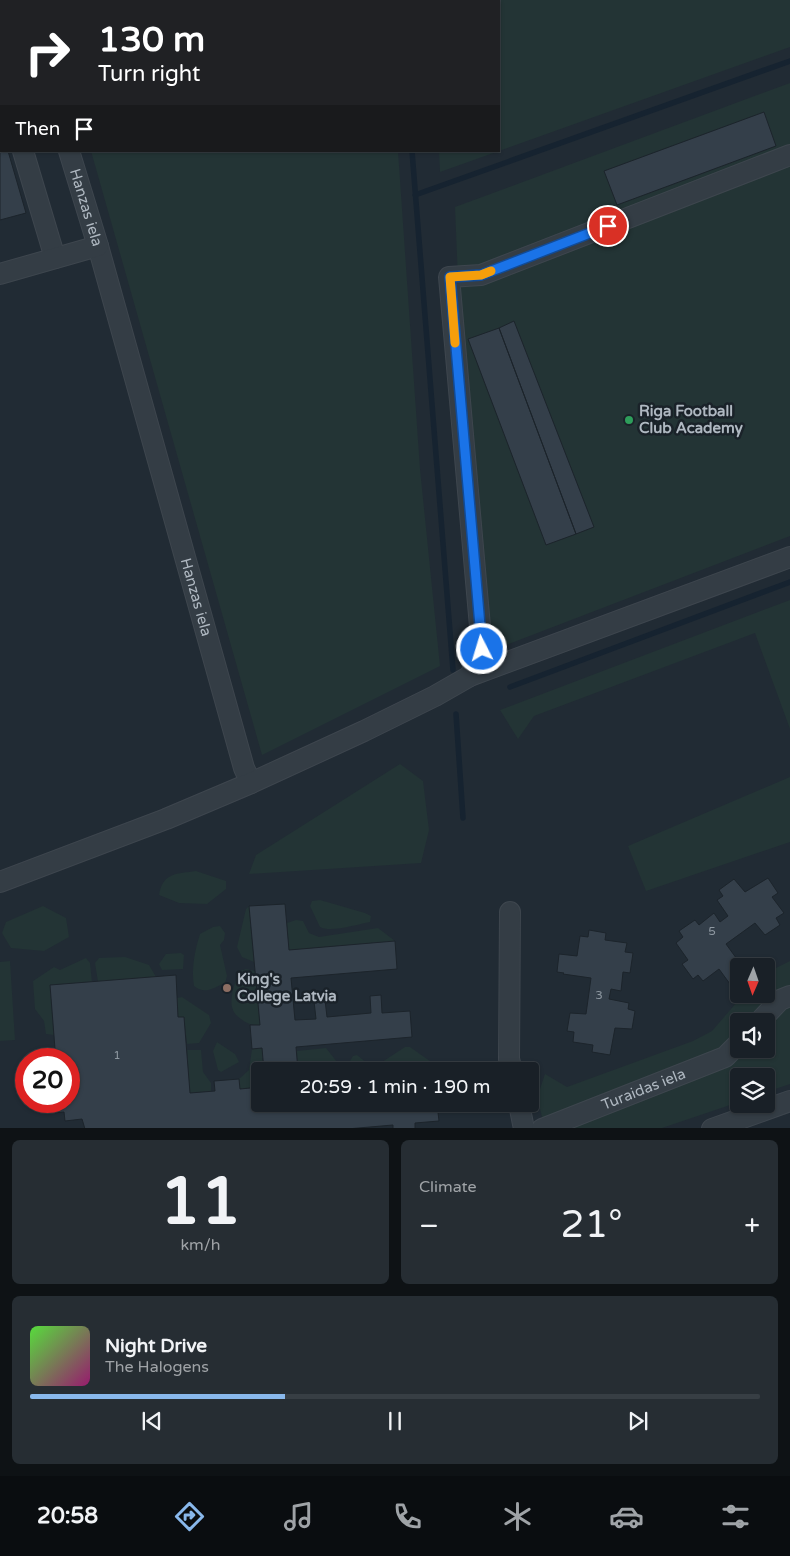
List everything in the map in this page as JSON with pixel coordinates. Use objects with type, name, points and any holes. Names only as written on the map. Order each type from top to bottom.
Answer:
[{"type":"street","points":[[22,152],[55,258]]},
{"type":"street","name":"Hanzas iela","points":[[69,152],[98,246],[244,768],[251,783]]},
{"type":"street","points":[[470,676],[482,649],[450,277],[481,275],[790,155]]},
{"type":"street","points":[[0,274],[98,246]]},
{"type":"street","points":[[0,882],[166,819],[251,783],[400,714],[470,676],[790,557]]},
{"type":"street","points":[[510,912],[510,1062]]},
{"type":"street","points":[[768,1013],[780,1000],[790,996]]},
{"type":"street","name":"Turaidas iela","points":[[542,1128],[725,1057],[730,1052]]},
{"type":"street","points":[[712,1128],[790,1101]]},
{"type":"street","points":[[521,1112],[524,1128]]},
{"type":"shaded area","points":[[500,0],[790,0],[790,47],[500,151]]},
{"type":"shaded area","name":"Riga Football Club Academy","points":[[790,83],[790,536],[493,650],[485,604],[459,305],[455,207]]},
{"type":"shaded area","points":[[91,152],[398,152],[420,469],[440,666],[262,755]]},
{"type":"shaded area","points":[[439,152],[496,152],[440,172]]},
{"type":"shaded area","points":[[790,600],[790,729],[755,633],[534,716],[518,739],[500,710]]},
{"type":"shaded area","points":[[400,764],[423,781],[429,830],[421,863],[249,874],[256,855]]},
{"type":"shaded area","points":[[790,777],[790,842],[646,891],[628,846]]},
{"type":"shaded area","points":[[196,871],[226,881],[226,889],[207,904],[179,903],[159,895],[161,887],[167,878],[177,874]]},
{"type":"shaded area","points":[[320,900],[365,913],[371,916],[370,922],[337,929],[320,927],[310,906],[312,901]]},
{"type":"shaded area","points":[[43,906],[66,918],[69,937],[44,951],[11,948],[2,933],[6,922]]},
{"type":"shaded area","points":[[249,906],[254,962],[242,957],[237,947],[246,909]]},
{"type":"shaded area","points":[[296,920],[303,921],[309,933],[319,937],[378,928],[395,941],[289,950],[287,923]]},
{"type":"shaded area","points":[[220,926],[225,933],[224,940],[220,945],[227,976],[225,983],[209,990],[198,989],[194,986],[193,973],[200,934],[213,927]]},
{"type":"shaded area","points":[[181,953],[184,955],[183,969],[162,970],[159,964],[166,954]]},
{"type":"shaded area","points":[[125,957],[149,965],[156,977],[98,982],[95,963],[99,958]]},
{"type":"shaded area","points":[[86,958],[90,963],[92,982],[50,985],[54,1035],[46,1034],[44,1021],[35,1009],[33,981],[54,967],[60,970]]},
{"type":"shaded area","points":[[10,961],[15,1040],[0,1041],[0,962]]},
{"type":"shaded area","points":[[790,961],[790,1084],[775,1089],[775,1068],[730,1068],[730,1105],[662,1128],[545,1128],[539,1106],[539,1092],[545,1074],[567,1087],[693,1041],[712,1031],[736,1003],[775,1003],[775,968]]},
{"type":"shaded area","points":[[246,969],[255,971],[260,1025],[246,1022],[236,1015],[233,1009],[232,998],[238,972]]},
{"type":"shaded area","points":[[182,997],[209,1015],[211,1023],[199,1043],[187,1044],[184,1017],[178,1017],[177,998]]},
{"type":"shaded area","points":[[217,1042],[235,1054],[239,1062],[221,1072],[218,1070],[213,1051]]},
{"type":"shaded area","points":[[405,1047],[410,1047],[431,1062],[382,1062]]},
{"type":"shaded area","points":[[262,1048],[263,1062],[251,1062],[251,1088],[240,1089],[239,1079],[249,1070],[252,1049]]},
{"type":"shaded area","points":[[326,1048],[337,1062],[298,1062],[297,1051]]},
{"type":"shaded area","points":[[187,1050],[201,1050],[203,1072],[211,1083],[211,1091],[190,1093]]},
{"type":"shaded area","points":[[357,1055],[366,1062],[349,1062],[353,1056]]},
{"type":"building","points":[[764,112],[776,146],[617,205],[604,171]]},
{"type":"building","points":[[0,152],[8,152],[26,213],[0,220]]},
{"type":"building","points":[[514,321],[594,527],[576,534],[499,328]]},
{"type":"building","points":[[499,328],[576,534],[546,545],[468,339]]},
{"type":"building","points":[[768,878],[778,893],[772,897],[784,913],[776,918],[780,925],[765,935],[755,923],[726,944],[736,958],[730,958],[730,984],[719,969],[703,981],[698,975],[693,979],[682,964],[688,960],[676,943],[683,937],[679,931],[695,920],[699,925],[714,913],[720,922],[728,916],[717,900],[723,896],[719,890],[734,879],[745,892]]},
{"type":"building","points":[[285,904],[289,950],[395,941],[397,969],[291,978],[295,1020],[316,1019],[314,1001],[325,1000],[327,1017],[371,1013],[370,996],[381,995],[382,1013],[410,1011],[412,1037],[296,1047],[297,1062],[263,1062],[262,1048],[252,1049],[250,1025],[260,1025],[249,906]]},
{"type":"building","points":[[589,930],[606,933],[605,940],[627,943],[625,952],[633,953],[630,973],[623,972],[621,991],[611,989],[609,999],[629,1003],[628,1009],[635,1011],[632,1029],[615,1028],[610,1055],[592,1052],[593,1045],[573,1042],[574,1032],[567,1031],[570,1013],[586,1014],[591,978],[557,972],[559,954],[577,956],[580,936],[588,937]]},
{"type":"building","points":[[176,975],[178,1017],[184,1017],[190,1093],[215,1091],[214,1081],[239,1079],[240,1089],[251,1088],[251,1112],[438,1112],[439,1121],[415,1123],[415,1128],[393,1128],[393,1125],[358,1128],[85,1128],[82,1119],[65,1121],[64,1113],[80,1113],[80,1048],[55,1048],[50,985]]},
{"type":"waterway","points":[[415,195],[790,61]]},
{"type":"waterway","points":[[412,152],[453,670]]},
{"type":"waterway","points":[[510,687],[790,582]]},
{"type":"waterway","points":[[456,714],[463,818]]},
{"type":"slow traffic","points":[[455,343],[450,277],[481,275],[491,271]]},
{"type":"place","name":"Riga Football Club Academy","points":[[629,420]]},
{"type":"place","name":"King's College Latvia","points":[[227,988]]},
{"type":"route","points":[[482,649],[450,277],[481,275],[608,226]]}]
